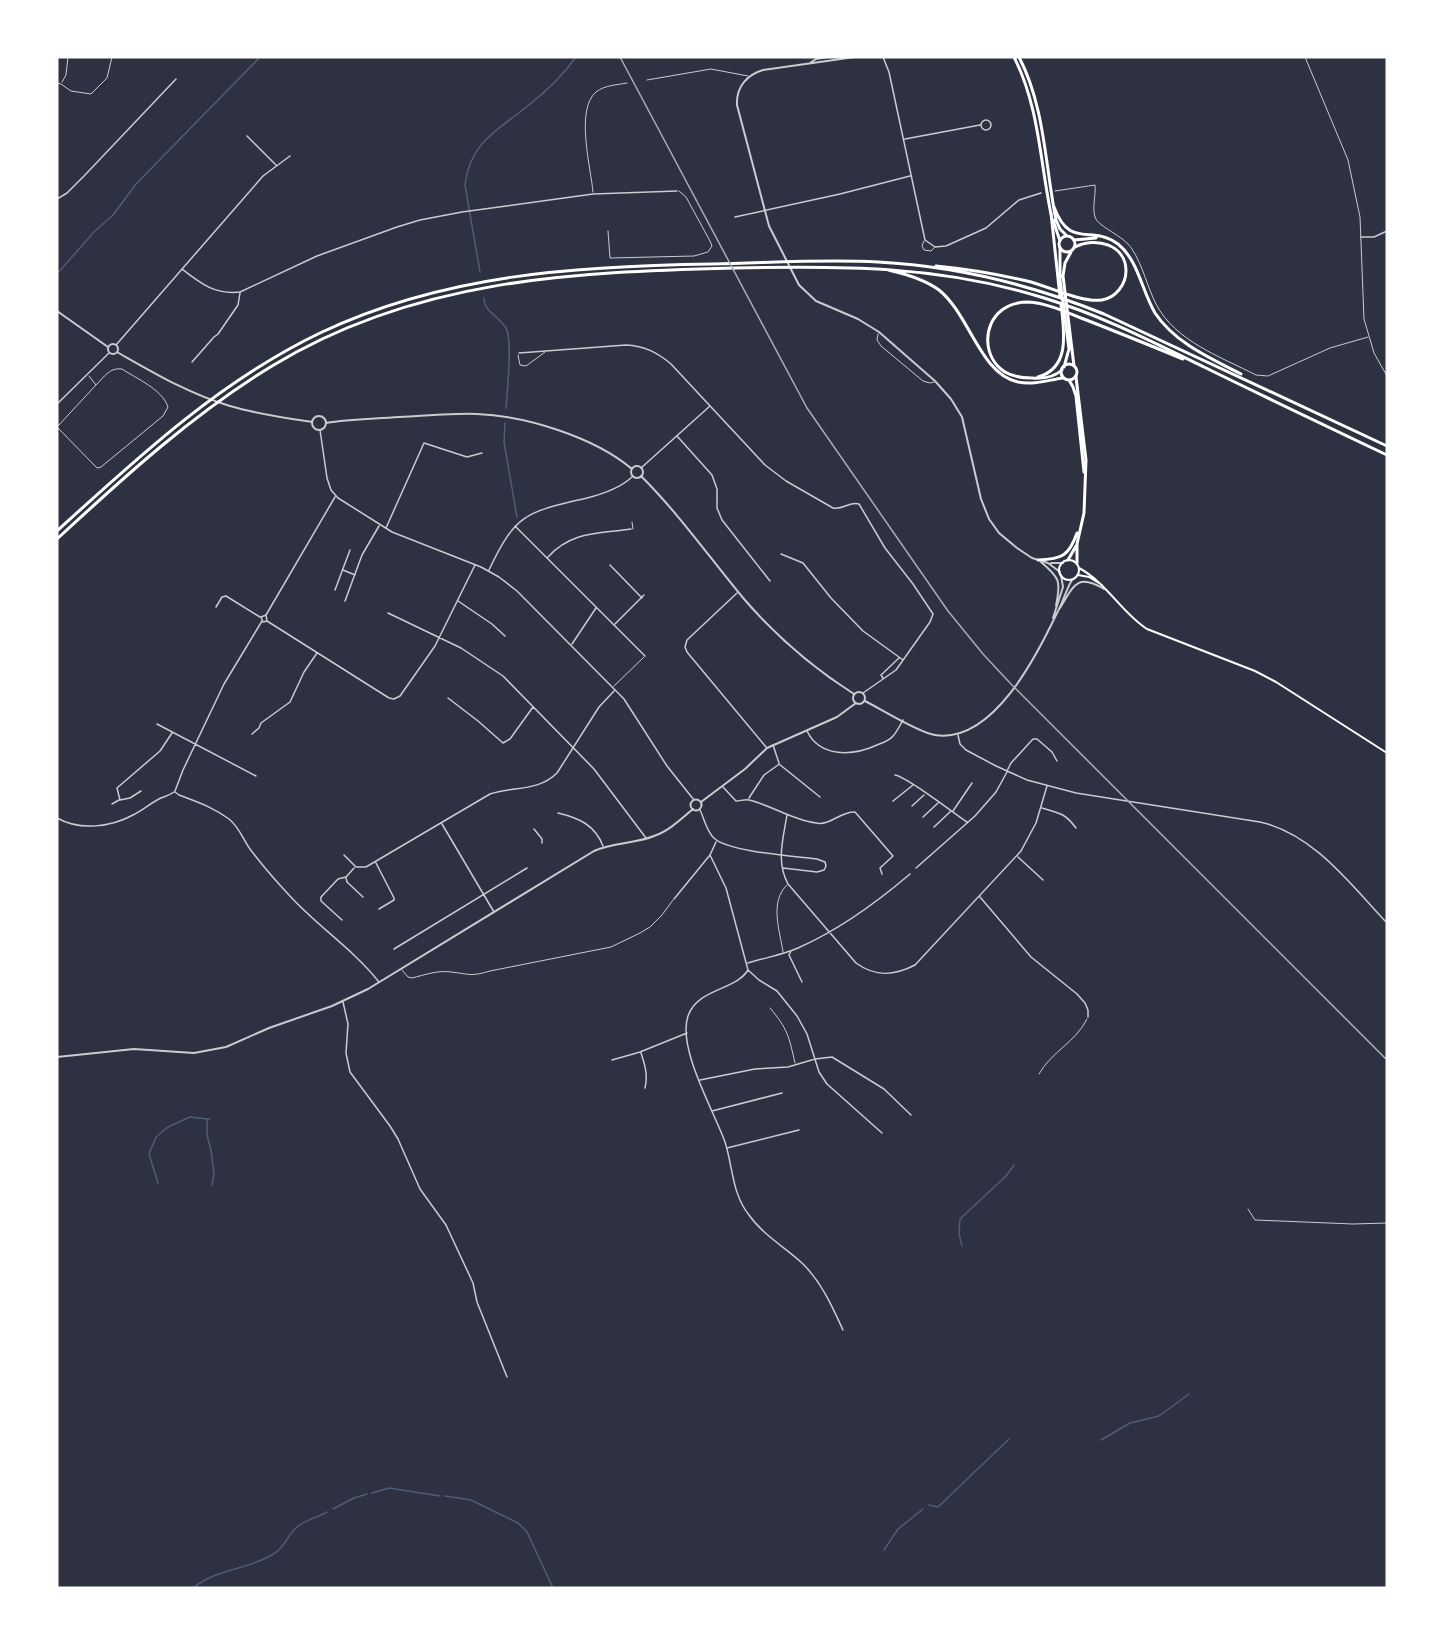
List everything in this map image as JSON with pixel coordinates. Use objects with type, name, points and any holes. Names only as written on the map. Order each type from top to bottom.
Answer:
[{"type":"highway","points":[[1014,57],[1025,82],[1036,121],[1070,324],[1086,447],[1084,513],[1074,543],[1066,554],[1058,558],[1038,560]]},
{"type":"highway","points":[[1019,57],[1029,78],[1039,116],[1059,227],[1074,240],[1104,238]]},
{"type":"highway","points":[[1054,207],[1062,224],[1071,231],[1116,242],[1128,254],[1153,308],[1172,333],[1194,349],[1269,389]]},
{"type":"highway","points":[[1030,378],[1046,374],[1058,363],[1063,347],[1060,241],[1050,213]]},
{"type":"highway","points":[[1060,241],[1067,236]]},
{"type":"highway","points":[[1074,240],[1075,247]]},
{"type":"highway","points":[[57,531],[165,435],[255,370],[333,327],[410,298],[453,286],[496,278],[584,268],[831,261],[951,268],[1013,278],[1090,300],[1102,300],[1114,295],[1122,286],[1126,277],[1126,266],[1120,253],[1112,246],[1101,242],[1083,244],[1075,247],[1071,252],[1064,266],[1061,280]]},
{"type":"highway","points":[[1060,248],[1064,252],[1071,252]]},
{"type":"highway","points":[[911,265],[987,277],[1057,296],[1118,320],[1387,446]]},
{"type":"highway","points":[[874,268],[916,278],[940,292],[963,318],[989,363],[1007,378],[1019,382],[1038,383],[1064,378],[1069,380],[1076,396],[1085,486]]},
{"type":"highway","points":[[57,539],[157,450],[234,391],[287,357],[321,340],[400,308],[444,295],[487,286],[582,274],[693,269],[874,268],[965,278],[1046,298],[1113,324],[1387,455]]},
{"type":"highway","points":[[1074,366],[1068,364],[1047,378],[1016,376],[1003,370],[992,358],[988,343],[989,328],[996,315],[1008,306],[1025,302],[1036,303],[1066,312],[1207,368]]},
{"type":"highway","points":[[1064,322],[1069,349],[1063,368],[1064,378]]},
{"type":"highway","points":[[1069,380],[1076,377]]},
{"type":"highway","points":[[1077,563],[1080,526]]},
{"type":"highway","points":[[1068,560],[1077,544]]},
{"type":"main road","points":[[1068,560],[1077,563],[1079,568],[1078,575],[1072,579],[1066,579],[1060,573],[1063,563],[1068,560]]},
{"type":"main road","points":[[1079,568],[1104,586],[1132,618],[1147,629],[1255,671],[1387,753]]},
{"type":"main road","points":[[1078,575],[1104,586]]},
{"type":"street","points":[[810,63],[816,59],[829,57]]},
{"type":"street","points":[[855,57],[763,70],[750,76],[741,85],[737,105],[768,226],[799,285],[812,298],[879,332],[935,381],[961,413],[981,500],[989,519],[999,533],[1011,544],[1038,560],[1063,563]]},
{"type":"street","points":[[884,57],[925,240],[935,247],[946,246],[986,228],[1019,200],[1041,193]]},
{"type":"street","points":[[57,199],[67,194],[176,79]]},
{"type":"street","points":[[903,140],[980,125]]},
{"type":"street","points":[[247,136],[277,166]]},
{"type":"street","points":[[108,347],[112,344],[116,345],[263,176],[290,156]]},
{"type":"street","points":[[735,217],[911,176]]},
{"type":"street","points":[[182,269],[213,290],[227,293],[240,292],[318,256],[408,223],[462,212],[593,194],[677,191]]},
{"type":"street","points":[[1361,237],[1374,237],[1387,231]]},
{"type":"street","points":[[192,362],[218,334],[238,305],[240,292]]},
{"type":"street","points":[[57,311],[108,347],[109,353]]},
{"type":"street","points":[[116,345],[117,352]]},
{"type":"street","points":[[519,353],[626,345],[655,351],[671,364],[711,406],[765,465],[775,474],[833,508],[857,503],[861,506],[885,548],[907,575],[933,614],[930,622],[892,673],[863,693],[854,694],[831,680],[799,655],[738,592],[676,513],[641,476],[641,468],[711,406]]},
{"type":"street","points":[[57,404],[109,353],[117,352],[160,377],[198,395],[269,416],[312,422]]},
{"type":"street","points":[[632,469],[595,446],[567,434],[498,416],[458,414],[354,419],[326,423],[320,430],[327,478],[336,496],[385,529],[488,571],[517,591],[614,688],[634,712],[667,766],[694,800],[701,802]]},
{"type":"street","points":[[312,422],[314,418],[320,417],[326,423]]},
{"type":"street","points":[[312,422],[314,428],[320,430]]},
{"type":"street","points":[[677,436],[712,475],[717,489],[717,508],[722,520],[770,581]]},
{"type":"street","points":[[385,529],[424,443],[466,457],[482,453]]},
{"type":"street","points":[[632,469],[636,466],[641,468]]},
{"type":"street","points":[[632,469],[632,477]]},
{"type":"street","points":[[488,571],[505,538],[515,526],[537,510],[598,495],[621,486],[632,477],[641,476]]},
{"type":"street","points":[[261,618],[266,615],[336,496]]},
{"type":"street","points":[[345,601],[364,551],[380,525]]},
{"type":"street","points":[[515,526],[645,656]]},
{"type":"street","points":[[548,558],[555,549],[570,538],[631,529]]},
{"type":"street","points":[[335,590],[350,550]]},
{"type":"street","points":[[781,554],[803,563],[831,598],[863,631],[903,660]]},
{"type":"street","points":[[1038,560],[1055,573],[1059,582],[1060,588],[1053,620]]},
{"type":"street","points":[[1048,563],[1060,573],[1064,587],[1056,606]]},
{"type":"street","points":[[262,621],[267,621],[394,699],[400,696],[439,638],[475,565]]},
{"type":"street","points":[[610,565],[642,598]]},
{"type":"street","points":[[342,570],[355,575]]},
{"type":"street","points":[[1058,611],[1072,579]]},
{"type":"street","points":[[863,693],[865,701],[931,734],[942,736],[957,734],[988,715],[1017,684],[1035,658],[1053,620],[1072,588],[1080,581],[1089,581],[1112,594]]},
{"type":"street","points":[[738,592],[687,640],[685,647],[767,748]]},
{"type":"street","points":[[614,625],[644,595]]},
{"type":"street","points":[[57,818],[82,826],[112,823],[135,814],[175,792],[224,684],[262,621],[261,618],[226,596],[222,597],[216,607]]},
{"type":"street","points":[[457,600],[505,636]]},
{"type":"street","points":[[572,644],[596,607]]},
{"type":"street","points":[[388,613],[461,648],[495,670],[574,748],[608,786],[646,838]]},
{"type":"street","points":[[266,615],[267,621]]},
{"type":"street","points":[[252,734],[260,728],[261,723],[290,702],[304,672],[317,652]]},
{"type":"street","points":[[884,679],[881,675],[900,658]]},
{"type":"street","points":[[344,855],[356,867],[366,867],[490,794],[500,790],[534,787],[547,781],[557,773],[599,707],[614,688]]},
{"type":"street","points":[[854,694],[853,699],[856,703]]},
{"type":"street","points":[[448,698],[503,743],[510,739],[534,706]]},
{"type":"street","points":[[701,802],[745,770],[767,748],[837,717],[856,703],[861,704],[865,701]]},
{"type":"street","points":[[807,731],[810,739],[820,748],[855,753],[888,741],[903,720]]},
{"type":"street","points":[[156,724],[256,776]]},
{"type":"street","points":[[120,800],[117,788],[119,785],[160,751],[172,733]]},
{"type":"street","points":[[957,734],[960,744],[966,750],[1007,771],[1047,786],[1260,822],[1286,830],[1312,847],[1387,923]]},
{"type":"street","points":[[916,868],[968,823],[990,800],[1011,763],[1033,739],[1037,739],[1052,752],[1057,761]]},
{"type":"street","points":[[773,746],[779,764],[820,797]]},
{"type":"street","points":[[748,799],[769,769],[779,764]]},
{"type":"street","points":[[895,775],[899,775],[968,823]]},
{"type":"street","points":[[934,827],[952,812],[972,783]]},
{"type":"street","points":[[893,801],[914,785]]},
{"type":"street","points":[[723,786],[735,801],[748,799],[787,815],[822,824],[849,812],[858,814],[893,856],[880,868],[882,874]]},
{"type":"street","points":[[787,815],[781,854],[782,868],[788,884],[861,966],[880,974],[904,971],[915,965],[1017,856],[1034,830],[1047,786]]},
{"type":"street","points":[[112,804],[130,798],[141,791]]},
{"type":"street","points":[[175,792],[215,809],[231,820],[249,848],[289,895],[352,952],[379,983]]},
{"type":"street","points":[[912,807],[926,794]]},
{"type":"street","points":[[693,809],[691,804],[694,800]]},
{"type":"street","points":[[701,802],[700,810],[712,836],[717,840],[738,847],[817,859],[825,862],[826,866],[824,870],[817,872],[782,868]]},
{"type":"street","points":[[923,817],[939,803]]},
{"type":"street","points":[[1040,808],[1063,814],[1076,828]]},
{"type":"street","points":[[57,1057],[125,1050],[187,1053],[215,1050],[343,1001],[379,983],[603,847],[646,838],[668,828],[693,809],[700,810]]},
{"type":"street","points":[[558,813],[585,821],[599,836],[603,847]]},
{"type":"street","points":[[441,823],[494,912]]},
{"type":"street","points":[[534,829],[542,839],[542,843]]},
{"type":"street","points":[[674,899],[710,855],[717,840]]},
{"type":"street","points":[[710,855],[726,888],[748,963],[748,970],[742,977],[698,1001],[688,1017],[689,1052],[726,1148],[734,1185],[745,1210],[815,1278],[831,1302],[843,1330]]},
{"type":"street","points":[[1017,856],[1043,880]]},
{"type":"street","points":[[375,862],[394,898],[379,909]]},
{"type":"street","points":[[342,920],[321,901],[321,897],[338,879],[346,877],[356,867]]},
{"type":"street","points":[[394,949],[527,868]]},
{"type":"street","points":[[748,963],[792,950],[829,932],[864,911],[910,874]]},
{"type":"street","points":[[346,877],[347,882],[363,897]]},
{"type":"street","points":[[979,897],[1031,957],[1077,994],[1085,1003],[1088,1017]]},
{"type":"street","points":[[792,950],[789,955],[801,982]]},
{"type":"street","points":[[748,970],[777,991],[797,1016],[807,1034],[819,1072],[827,1084],[882,1133]]},
{"type":"street","points":[[343,1001],[348,1024],[346,1048],[349,1069],[390,1126],[420,1189],[446,1226],[473,1283],[477,1302],[507,1377]]},
{"type":"street","points":[[612,1060],[640,1052],[687,1033]]},
{"type":"street","points":[[640,1052],[646,1070],[645,1088]]},
{"type":"street","points":[[700,1080],[832,1057],[884,1089],[911,1115]]},
{"type":"street","points":[[711,1111],[782,1093]]},
{"type":"street","points":[[726,1148],[799,1130]]},
{"type":"lane","points":[[61,84],[66,75],[68,57]]},
{"type":"lane","points":[[57,83],[71,92],[91,94],[107,78],[112,57]]},
{"type":"lane","points":[[1305,57],[1348,160],[1358,208],[1363,306],[1368,337],[1387,376]]},
{"type":"lane","points":[[646,80],[711,69],[750,76]]},
{"type":"lane","points":[[593,194],[586,145],[587,106],[598,90],[627,83]]},
{"type":"lane","points":[[1055,191],[1095,185],[1094,212],[1098,223],[1117,234],[1128,244],[1137,257],[1152,296],[1162,314],[1178,331],[1199,345],[1256,375],[1268,376],[1330,348],[1368,337]]},
{"type":"lane","points":[[608,231],[610,258],[694,256],[708,252],[712,246],[710,242],[687,197],[677,191]]},
{"type":"lane","points":[[925,240],[922,246],[924,250],[931,251],[935,247]]},
{"type":"lane","points":[[879,332],[877,340],[881,346],[923,381],[930,383],[935,381]]},
{"type":"lane","points":[[519,353],[518,363],[526,366],[548,350]]},
{"type":"lane","points":[[117,368],[122,369],[162,396],[167,404],[167,411],[99,468],[94,466],[57,427],[96,385],[110,371],[117,368]]},
{"type":"lane","points":[[88,375],[96,385]]},
{"type":"lane","points":[[631,529],[633,529],[632,522]]},
{"type":"lane","points":[[614,688],[645,656]]},
{"type":"lane","points":[[783,952],[777,926],[778,899],[780,892],[788,884]]},
{"type":"lane","points":[[402,969],[408,977],[412,978],[437,972],[475,976],[611,947],[650,927],[674,899]]},
{"type":"lane","points":[[770,1008],[788,1031],[796,1065]]},
{"type":"lane","points":[[1038,1074],[1043,1066],[1082,1029],[1088,1017]]},
{"type":"lane","points":[[1248,1209],[1255,1220],[1387,1223]]},
{"type":"waterway","points":[[57,274],[94,232],[113,215],[136,184],[260,57]]},
{"type":"waterway","points":[[480,272],[465,185],[473,157],[488,137],[537,99],[576,57]]},
{"type":"waterway","points":[[484,298],[486,307],[503,324],[508,334],[506,408]]},
{"type":"waterway","points":[[505,423],[504,442],[517,517]]},
{"type":"waterway","points":[[158,1183],[149,1154],[156,1137],[168,1127],[190,1117],[207,1119]]},
{"type":"waterway","points":[[210,1119],[207,1119],[207,1135],[214,1174],[212,1185]]},
{"type":"waterway","points":[[962,1246],[959,1234],[960,1219],[1006,1176],[1014,1165]]},
{"type":"waterway","points":[[1101,1440],[1130,1423],[1159,1416],[1189,1394]]},
{"type":"waterway","points":[[929,1505],[938,1507],[1009,1439]]},
{"type":"waterway","points":[[372,1493],[389,1488],[440,1496]]},
{"type":"waterway","points":[[333,1509],[367,1494]]},
{"type":"waterway","points":[[445,1496],[471,1500],[518,1523],[527,1532],[553,1588]]},
{"type":"waterway","points":[[884,1550],[898,1529],[923,1509]]},
{"type":"waterway","points":[[193,1588],[211,1577],[270,1556],[284,1544],[298,1526],[327,1512]]},
{"type":"railway","points":[[620,57],[807,408],[948,611],[1011,684],[1387,1060]]}]
